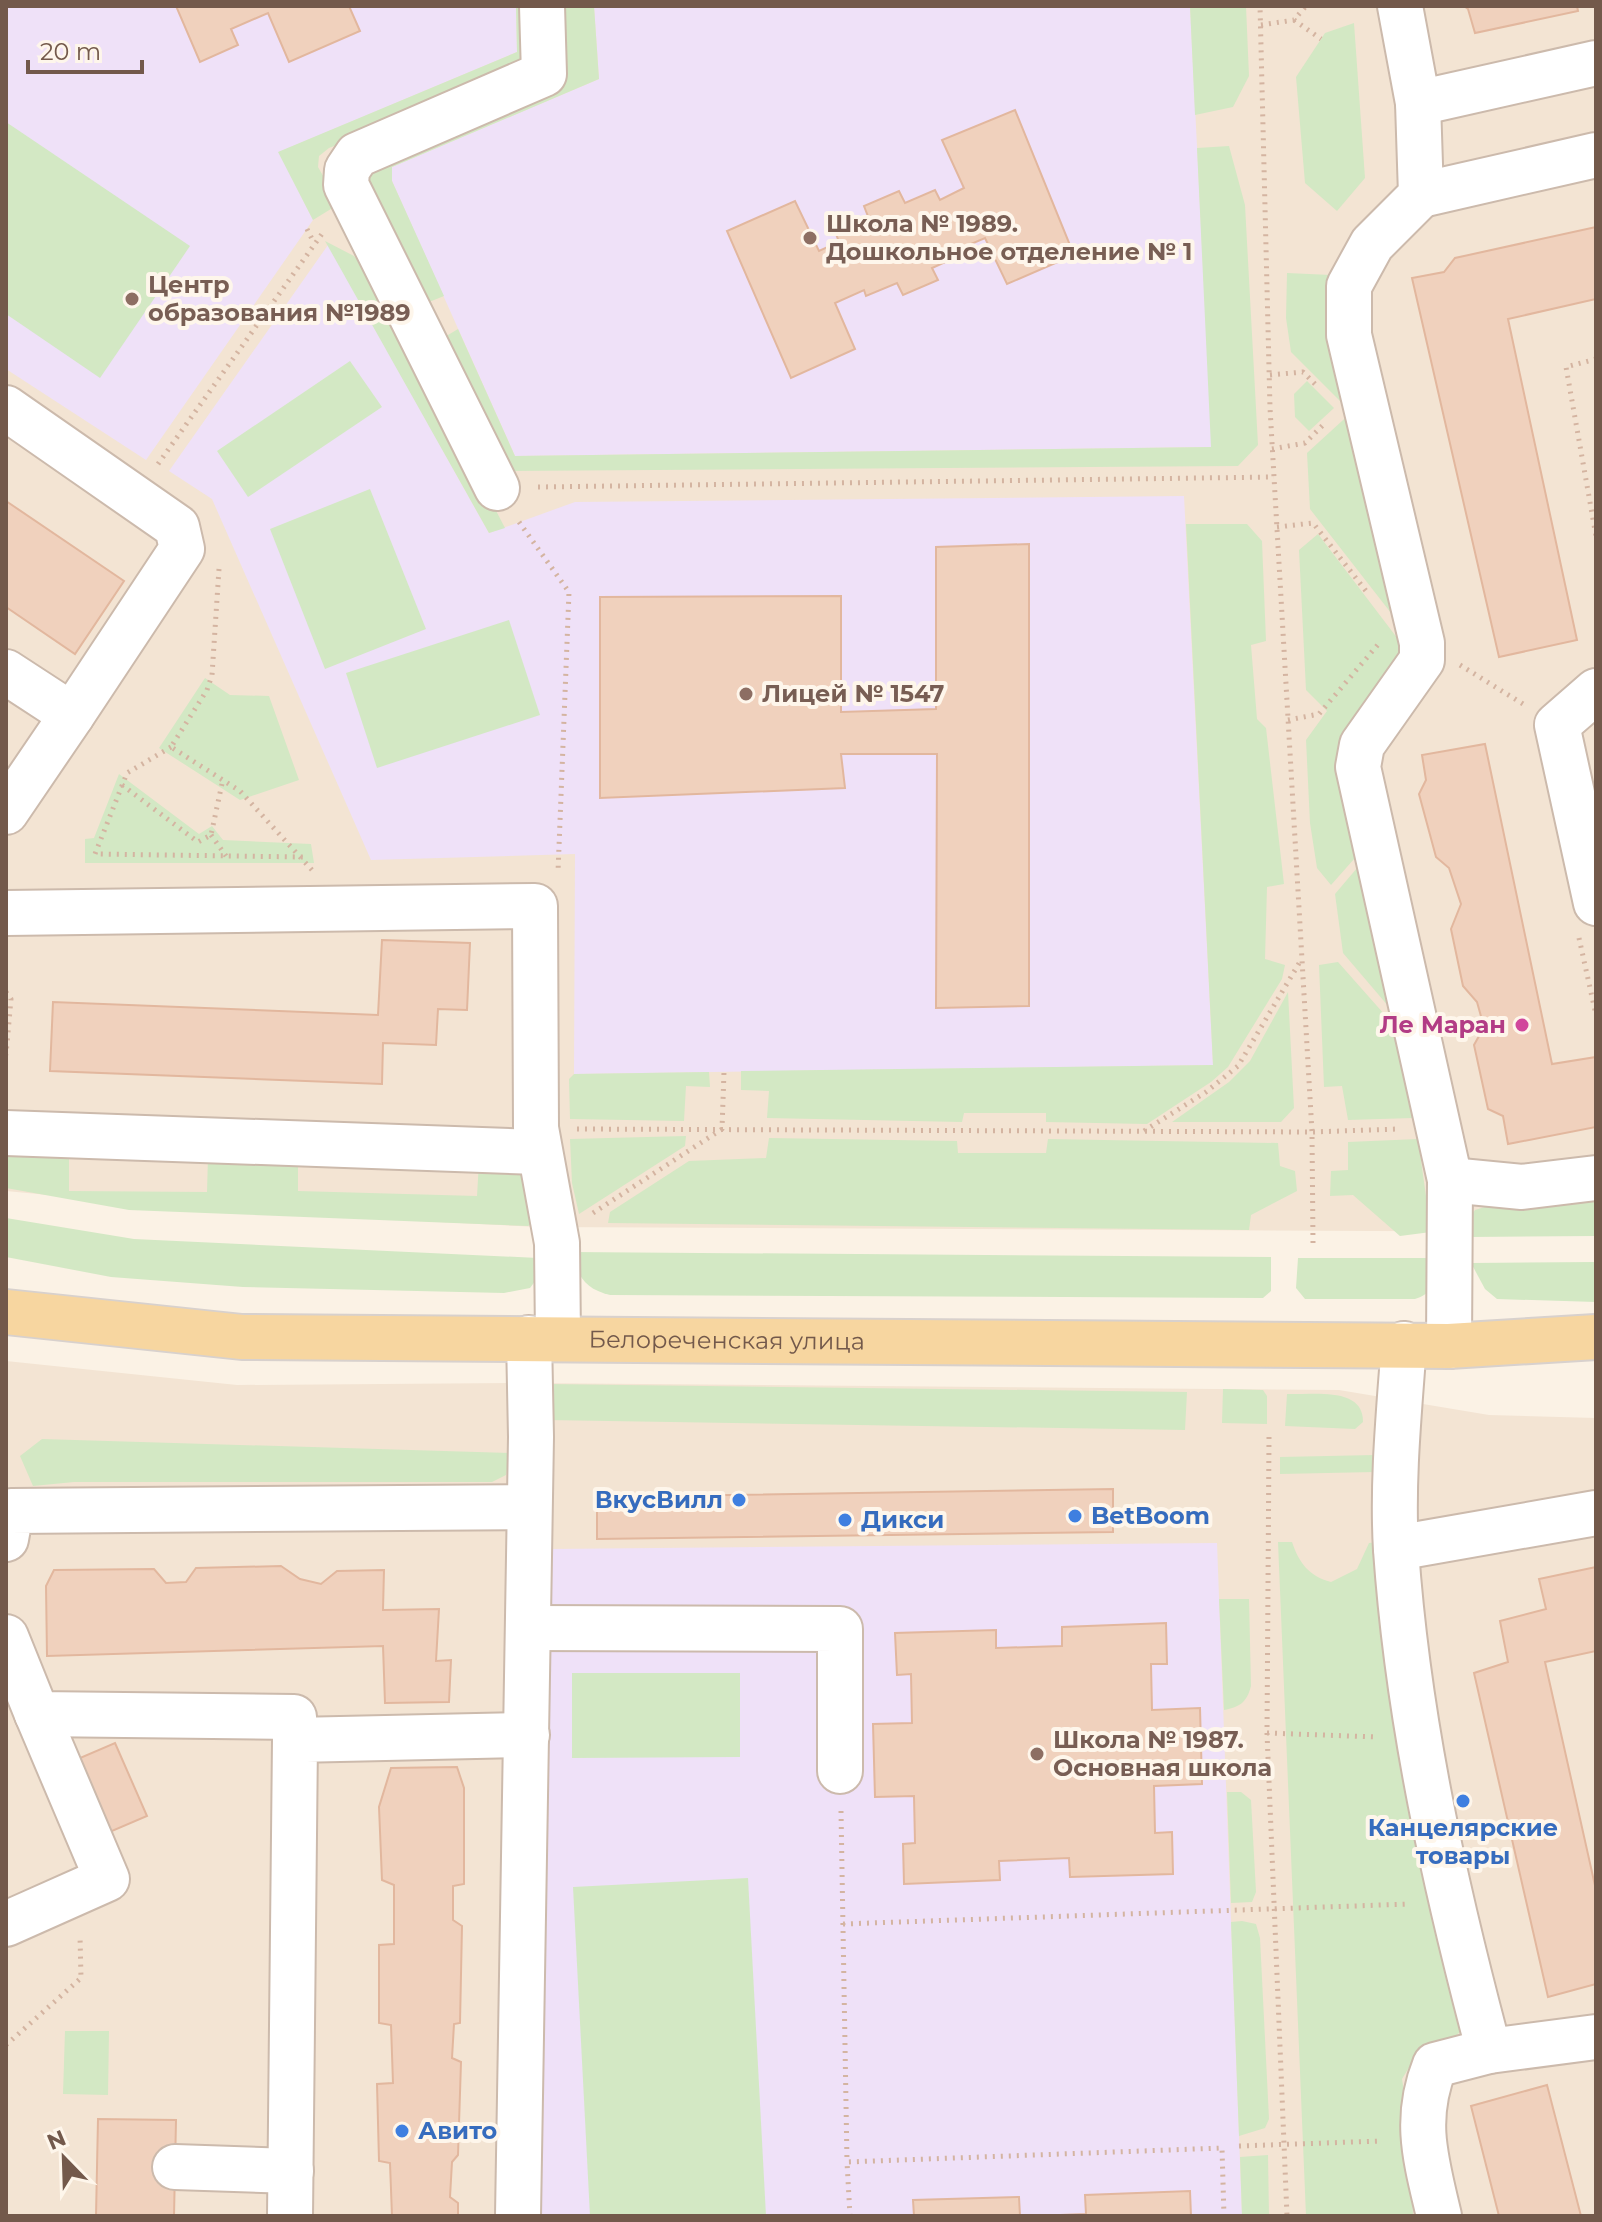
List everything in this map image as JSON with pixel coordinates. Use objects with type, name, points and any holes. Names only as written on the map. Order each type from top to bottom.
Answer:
[{"type":"main road","name":"Белореченская улица","points":[[6,1312],[242,1337],[1404,1344],[1449,1346],[1596,1366]]},
{"type":"main road","name":"Белореченская улица","points":[[1449,1346],[1596,1337]]},
{"type":"lane","points":[[497,488],[346,185],[347,170],[357,155],[544,74],[542,6]]},
{"type":"lane","points":[[1400,6],[1418,103],[1421,195]]},
{"type":"lane","points":[[1418,103],[1596,63]]},
{"type":"lane","points":[[1449,1346],[1450,1180],[1358,767],[1362,745],[1422,660],[1422,643],[1405,623],[1349,335],[1349,286],[1372,244],[1421,195],[1596,155]]},
{"type":"lane","points":[[6,408],[177,527],[182,549],[6,812]]},
{"type":"lane","points":[[6,672],[72,715]]},
{"type":"lane","points":[[1596,691],[1557,725],[1596,903]]},
{"type":"lane","points":[[6,913],[535,906],[537,1140],[557,1243],[544,1338],[529,1507],[518,2216]]},
{"type":"lane","points":[[6,1133],[537,1140]]},
{"type":"lane","points":[[1450,1180],[1522,1187],[1596,1178]]},
{"type":"lane","points":[[1404,1344],[1397,1440],[1396,1548],[1417,1739],[1449,1901],[1489,2051]]},
{"type":"lane","points":[[6,1539],[11,1511],[529,1507]]},
{"type":"lane","points":[[1396,1548],[1596,1513]]},
{"type":"lane","points":[[528,1628],[840,1629],[840,1771]]},
{"type":"lane","points":[[6,1637],[107,1879],[6,1924]]},
{"type":"lane","points":[[37,1714],[294,1717],[290,2216]]},
{"type":"lane","points":[[295,1740],[527,1735]]},
{"type":"lane","points":[[1439,2216],[1421,2140],[1424,2092],[1435,2065],[1489,2051],[1596,2037]]},
{"type":"lane","points":[[175,2167],[291,2171]]},
{"type":"path","points":[[1260,6],[1272,449],[1312,1132],[1313,1243]]},
{"type":"path","points":[[1261,25],[1294,20],[1306,6]]},
{"type":"path","points":[[1294,20],[1321,39]]},
{"type":"path","points":[[135,498],[320,233],[356,206]]},
{"type":"path","points":[[307,229],[314,243]]},
{"type":"path","points":[[1596,359],[1566,367],[1596,536]]},
{"type":"path","points":[[1270,375],[1303,372],[1322,390]]},
{"type":"path","points":[[1272,449],[1305,443],[1331,417]]},
{"type":"path","points":[[497,488],[1274,477]]},
{"type":"path","points":[[497,488],[569,592],[557,854],[557,871],[563,877]]},
{"type":"path","points":[[1277,527],[1313,523],[1405,623],[1319,714],[1288,720]]},
{"type":"path","points":[[180,539],[209,548],[216,554],[221,579],[207,690],[171,747],[127,773],[95,854],[303,857]]},
{"type":"path","points":[[1455,663],[1537,713]]},
{"type":"path","points":[[171,747],[240,791],[303,857],[342,908]]},
{"type":"path","points":[[223,779],[211,835],[226,856]]},
{"type":"path","points":[[122,785],[198,842]]},
{"type":"path","points":[[198,842],[211,835]]},
{"type":"path","points":[[196,855],[198,842]]},
{"type":"path","points":[[1143,1132],[1206,1092],[1238,1066],[1302,959]]},
{"type":"path","points":[[6,992],[11,999],[6,1055]]},
{"type":"path","points":[[722,1129],[724,1072]]},
{"type":"path","points":[[537,1140],[722,1129],[1312,1132],[1438,1128]]},
{"type":"path","points":[[557,1243],[576,1225],[722,1129]]},
{"type":"path","points":[[1269,1437],[1267,1733],[1287,2216]]},
{"type":"path","points":[[1267,1733],[1417,1739]]},
{"type":"path","points":[[840,1771],[850,2216]]},
{"type":"path","points":[[6,2045],[81,1978],[78,1891]]},
{"type":"path","points":[[843,1924],[1273,1911],[1449,1901]]},
{"type":"path","points":[[1239,2146],[1421,2140]]},
{"type":"path","points":[[847,2162],[1222,2148],[1224,2216]]},
{"type":"shaded area","points":[[6,6],[1596,6],[1596,1232],[538,1227],[218,1211],[6,1191]]},
{"type":"shaded area","name":"Центр образования №1989","points":[[6,6],[516,6],[517,52],[279,152],[313,220],[146,460],[6,369]]},
{"type":"shaded area","name":"Школа № 1989. Дошкольное отделение № 1","points":[[594,6],[1190,6],[1212,447],[515,456],[392,181],[392,167],[599,79]]},
{"type":"shaded area","name":"Лицей № 1547","points":[[328,245],[489,533],[575,502],[1184,496],[1213,1065],[574,1074],[575,854],[371,860],[212,499],[169,471]]},
{"type":"shaded area","points":[[6,1361],[237,1385],[522,1383],[1339,1390],[1489,1415],[1596,1418],[1596,2216],[6,2216]]},
{"type":"shaded area","points":[[1217,1543],[1242,2216],[541,2216],[549,1549]]},
{"type":"green space","points":[[516,6],[532,6],[534,47],[512,76],[329,148],[319,156],[318,167],[339,204],[313,220],[278,152],[517,52]]},
{"type":"green space","points":[[557,6],[594,6],[599,79],[392,167],[392,181],[444,296],[429,302],[368,191],[370,176],[381,163],[559,85]]},
{"type":"green space","points":[[1190,6],[1246,6],[1249,76],[1233,107],[1195,115]]},
{"type":"green space","points":[[1354,23],[1365,178],[1337,211],[1305,183],[1296,77],[1325,33]]},
{"type":"green space","points":[[6,122],[190,246],[100,378],[6,314]]},
{"type":"green space","points":[[1229,146],[1245,205],[1258,445],[1238,466],[509,471],[443,338],[458,329],[515,456],[1211,447],[1197,148]]},
{"type":"green space","points":[[325,241],[354,256],[378,283],[505,528],[489,533]]},
{"type":"green space","points":[[1287,273],[1331,275],[1348,398],[1341,402],[1291,352],[1286,318]]},
{"type":"green space","points":[[350,361],[382,407],[248,497],[217,451]]},
{"type":"green space","points":[[1307,381],[1334,408],[1309,431],[1295,417],[1294,394]]},
{"type":"green space","points":[[1354,410],[1396,613],[1391,613],[1310,509],[1307,453]]},
{"type":"green space","points":[[370,489],[426,629],[325,669],[270,529]]},
{"type":"green space","points":[[1186,524],[1247,524],[1262,541],[1266,641],[1251,645],[1257,719],[1266,728],[1284,884],[1267,887],[1265,959],[1285,965],[1282,979],[1228,1067],[1211,1082],[1147,1124],[1046,1122],[1046,1113],[964,1113],[962,1122],[767,1118],[769,1091],[741,1090],[741,1071],[1213,1065]]},
{"type":"green space","points":[[1318,534],[1401,643],[1406,655],[1360,720],[1362,850],[1331,885],[1317,868],[1310,823],[1306,740],[1327,711],[1306,690],[1299,550]]},
{"type":"green space","points":[[509,620],[540,715],[377,768],[346,673]]},
{"type":"green space","points":[[205,678],[230,695],[269,696],[299,780],[240,800],[159,748]]},
{"type":"green space","points":[[119,774],[199,834],[212,826],[223,840],[311,844],[314,863],[85,863],[85,839],[94,838]]},
{"type":"green space","points":[[1363,861],[1395,1014],[1343,953],[1335,894]]},
{"type":"green space","points":[[1338,962],[1400,1032],[1418,1113],[1413,1118],[1348,1120],[1342,1086],[1324,1087],[1319,965]]},
{"type":"green space","points":[[1288,992],[1294,1108],[1281,1122],[1172,1122],[1229,1082],[1250,1061]]},
{"type":"green space","points":[[709,1072],[710,1087],[686,1086],[684,1121],[570,1119],[569,1079],[574,1074]]},
{"type":"green space","points":[[686,1136],[685,1146],[579,1214],[572,1183],[570,1139]]},
{"type":"green space","points":[[769,1138],[957,1141],[958,1153],[1046,1153],[1048,1139],[1278,1143],[1280,1166],[1295,1171],[1297,1191],[1251,1215],[1249,1230],[608,1223],[610,1212],[689,1161],[766,1158]]},
{"type":"green space","points":[[1418,1139],[1431,1232],[1400,1236],[1353,1195],[1330,1196],[1331,1171],[1348,1170],[1348,1142]]},
{"type":"green space","points":[[6,1153],[69,1156],[69,1191],[207,1192],[208,1157],[298,1157],[298,1191],[477,1196],[479,1162],[514,1162],[537,1186],[536,1221],[528,1226],[129,1210],[6,1188]]},
{"type":"green space","points":[[1596,1198],[1596,1236],[1469,1237],[1468,1220],[1475,1210],[1488,1206],[1570,1203]]},
{"type":"green space","points":[[6,1218],[134,1239],[538,1258],[536,1280],[530,1288],[504,1293],[243,1287],[111,1277],[6,1257]]},
{"type":"green space","points":[[571,1252],[1271,1257],[1271,1291],[1263,1298],[610,1295],[584,1281]]},
{"type":"green space","points":[[1298,1258],[1436,1258],[1430,1288],[1415,1299],[1305,1299],[1296,1288]]},
{"type":"green space","points":[[1596,1262],[1596,1302],[1497,1299],[1485,1289],[1471,1263]]},
{"type":"green space","points":[[546,1384],[1187,1392],[1185,1430],[546,1420]]},
{"type":"green space","points":[[1223,1389],[1263,1390],[1267,1396],[1267,1424],[1222,1423]]},
{"type":"green space","points":[[1287,1394],[1346,1398],[1361,1411],[1363,1422],[1355,1429],[1285,1426]]},
{"type":"green space","points":[[42,1439],[510,1453],[506,1475],[492,1482],[74,1482],[33,1486],[20,1456]]},
{"type":"green space","points":[[1375,1455],[1375,1472],[1280,1474],[1280,1457]]},
{"type":"green space","points":[[1278,1542],[1292,1542],[1306,1568],[1331,1582],[1357,1569],[1369,1543],[1380,1542],[1467,2023],[1449,2045],[1416,2056],[1402,2079],[1410,2128],[1413,2216],[1306,2216]]},
{"type":"green space","points":[[1219,1599],[1249,1599],[1251,1686],[1242,1703],[1224,1710]]},
{"type":"green space","points":[[572,1673],[740,1673],[740,1757],[572,1758]]},
{"type":"green space","points":[[1227,1792],[1241,1792],[1251,1800],[1256,1892],[1252,1902],[1231,1903]]},
{"type":"green space","points":[[748,1878],[766,2216],[590,2216],[573,1887]]},
{"type":"green space","points":[[1231,1922],[1256,1924],[1260,1938],[1269,2119],[1265,2128],[1239,2136]]},
{"type":"green space","points":[[65,2031],[109,2031],[108,2095],[63,2094]]},
{"type":"green space","points":[[1268,2155],[1269,2216],[1242,2216],[1240,2157]]},
{"type":"building","points":[[176,6],[349,6],[360,31],[289,62],[268,13],[231,29],[238,45],[200,62]]},
{"type":"building","points":[[1464,6],[1577,6],[1578,11],[1475,33],[1468,9]]},
{"type":"building","points":[[1015,110],[1074,255],[1007,284],[985,238],[959,249],[961,255],[932,268],[938,280],[903,295],[897,283],[866,296],[864,290],[835,303],[855,349],[791,378],[727,231],[795,201],[819,251],[839,242],[836,234],[869,219],[864,206],[899,191],[905,203],[935,190],[940,200],[964,188],[942,140]]},
{"type":"building","points":[[1596,227],[1596,299],[1508,319],[1577,640],[1499,657],[1412,278],[1444,272],[1455,258]]},
{"type":"building","points":[[6,501],[124,581],[75,654],[6,607]]},
{"type":"building","points":[[1029,544],[1029,1006],[936,1008],[937,754],[841,754],[845,788],[600,798],[600,597],[841,596],[841,712],[936,709],[936,547]]},
{"type":"building","points":[[1485,744],[1552,1064],[1596,1057],[1596,1127],[1508,1144],[1503,1116],[1488,1109],[1474,1045],[1484,1027],[1477,1002],[1463,986],[1451,929],[1461,904],[1449,868],[1436,857],[1419,794],[1426,780],[1422,755]]},
{"type":"building","points":[[382,940],[470,943],[467,1010],[438,1009],[436,1045],[383,1043],[382,1084],[50,1071],[53,1002],[378,1015]]},
{"type":"building","points":[[1113,1489],[1113,1532],[597,1539],[597,1497]]},
{"type":"building","points":[[281,1566],[300,1579],[321,1584],[337,1571],[384,1570],[383,1610],[439,1609],[436,1661],[451,1660],[449,1702],[385,1703],[383,1646],[47,1656],[46,1586],[54,1570],[154,1569],[166,1583],[186,1582],[196,1568]]},
{"type":"building","points":[[1596,1567],[1596,1651],[1545,1662],[1596,1890],[1596,1984],[1548,1997],[1474,1673],[1508,1662],[1500,1621],[1546,1609],[1539,1579]]},
{"type":"building","name":"Школа № 1987. Основная школа","points":[[1166,1623],[1167,1664],[1151,1664],[1152,1710],[1200,1708],[1202,1784],[1154,1786],[1155,1833],[1172,1832],[1173,1874],[1070,1877],[1069,1858],[999,1861],[1000,1880],[904,1884],[903,1844],[915,1843],[914,1796],[875,1797],[873,1724],[912,1723],[911,1674],[897,1675],[895,1633],[996,1630],[996,1648],[1062,1646],[1062,1627]]},
{"type":"building","points":[[115,1743],[147,1816],[105,1834],[73,1761]]},
{"type":"building","points":[[457,1767],[464,1788],[464,1884],[453,1886],[453,1920],[462,1926],[460,2023],[454,2024],[452,2058],[461,2062],[458,2155],[452,2162],[450,2197],[458,2203],[458,2216],[392,2216],[390,2163],[379,2161],[377,2084],[393,2083],[391,2025],[379,2023],[379,1945],[394,1944],[394,1885],[382,1880],[379,1807],[391,1768]]},
{"type":"building","points":[[1547,2085],[1581,2216],[1499,2216],[1471,2106]]},
{"type":"building","points":[[98,2119],[176,2120],[174,2216],[96,2216]]},
{"type":"building","points":[[1190,2191],[1191,2216],[1034,2216],[1086,2214],[1085,2195]]},
{"type":"building","points":[[1019,2197],[1020,2216],[914,2216],[913,2200]]},
{"type":"place","name":"Школа № 1989. Дошкольное отделение № 1","points":[[810,238]]},
{"type":"place","name":"Центр образования №1989","points":[[132,299]]},
{"type":"place","name":"Лицей № 1547","points":[[746,694]]},
{"type":"place","name":"Ле Маран","points":[[1522,1025]]},
{"type":"place","name":"ВкусВилл","points":[[739,1500]]},
{"type":"place","name":"BetBoom","points":[[1075,1516]]},
{"type":"place","name":"Дикси","points":[[845,1520]]},
{"type":"place","name":"Школа № 1987. Основная школа","points":[[1037,1754]]},
{"type":"place","name":"Канцелярские товары","points":[[1463,1801]]},
{"type":"place","name":"Авито","points":[[402,2131]]}]
